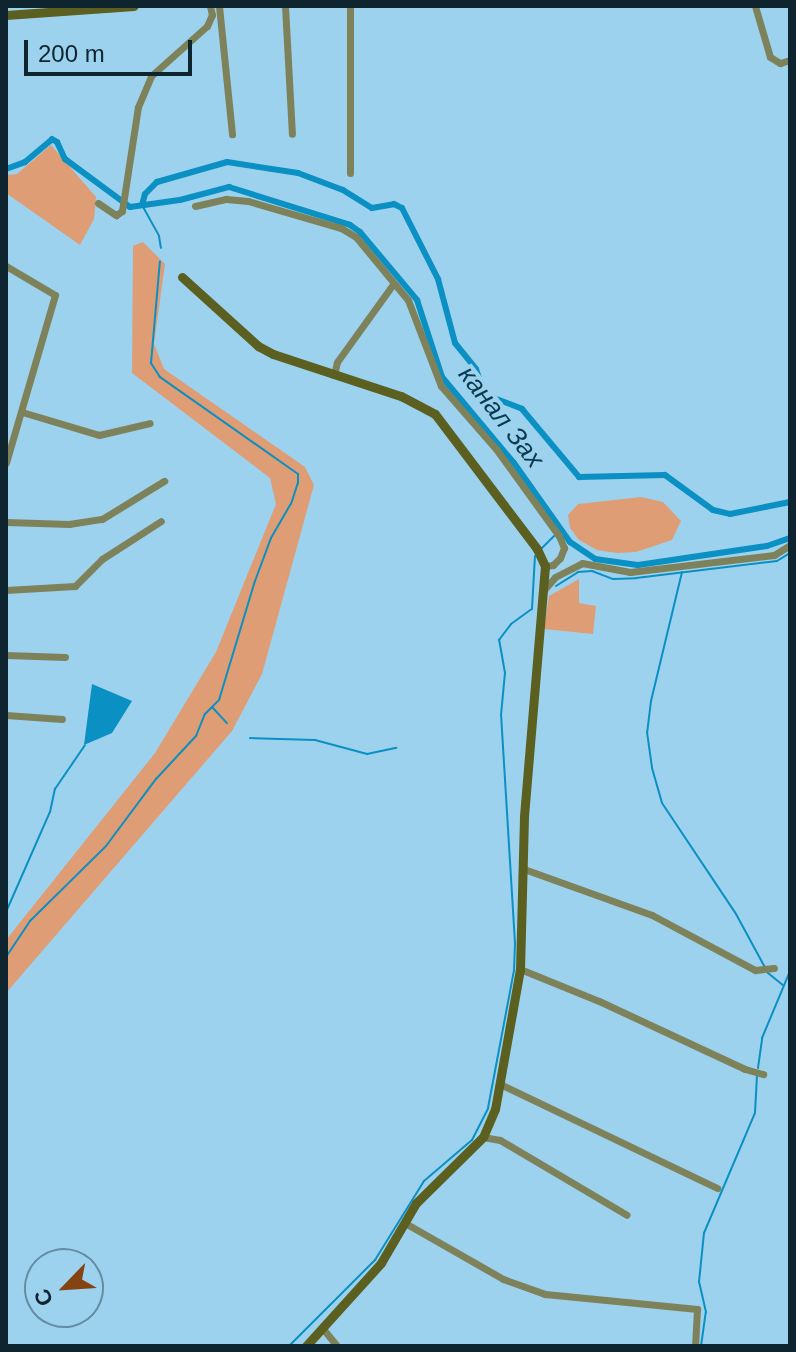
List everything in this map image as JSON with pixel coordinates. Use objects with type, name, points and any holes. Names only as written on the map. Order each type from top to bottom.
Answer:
[{"type":"main road","points":[[6,15],[134,6]]},
{"type":"main road","points":[[182,277],[258,346],[401,396],[445,422],[549,565],[543,591],[532,700],[520,969],[495,1109],[483,1137],[425,1193],[381,1263],[324,1330],[306,1346]]},
{"type":"street","points":[[98,203],[116,215],[122,211],[138,107],[151,76],[207,26],[212,15],[210,6]]},
{"type":"street","points":[[219,6],[232,134]]},
{"type":"street","points":[[285,6],[292,134]]},
{"type":"street","points":[[350,6],[350,173]]},
{"type":"street","points":[[755,6],[770,57],[790,68]]},
{"type":"street","points":[[780,63],[790,60]]},
{"type":"street","points":[[195,206],[226,199],[248,201],[341,228],[356,237],[394,283],[415,315],[419,336],[441,386],[496,449],[559,536],[564,548],[549,565],[555,577]]},
{"type":"street","points":[[6,266],[55,295],[6,463]]},
{"type":"street","points":[[334,375],[337,362],[394,283]]},
{"type":"street","points":[[22,412],[99,435],[150,423]]},
{"type":"street","points":[[6,522],[69,524],[102,519],[164,481]]},
{"type":"street","points":[[6,590],[75,586],[102,559],[161,521]]},
{"type":"street","points":[[543,591],[555,577],[582,563],[630,572],[774,555],[790,545]]},
{"type":"street","points":[[6,655],[65,657]]},
{"type":"street","points":[[6,715],[62,719]]},
{"type":"street","points":[[524,869],[652,915],[755,970],[774,968]]},
{"type":"street","points":[[520,969],[599,1001],[745,1069],[763,1074]]},
{"type":"street","points":[[500,1084],[717,1188]]},
{"type":"street","points":[[483,1137],[500,1140],[627,1215]]},
{"type":"street","points":[[405,1223],[503,1279],[545,1294],[697,1309],[695,1346]]},
{"type":"street","points":[[324,1330],[337,1346]]},
{"type":"shaded area","points":[[51,145],[96,197],[94,219],[80,245],[6,193],[6,175],[17,174]]},
{"type":"shaded area","points":[[143,242],[165,264],[154,344],[164,369],[305,467],[314,485],[262,674],[232,731],[6,993],[6,940],[155,753],[216,652],[276,504],[270,478],[132,373],[133,246]]},
{"type":"shaded area","points":[[641,497],[663,502],[681,521],[672,540],[636,552],[617,553],[597,550],[579,540],[570,528],[568,515],[578,504]]},
{"type":"shaded area","points":[[579,579],[579,603],[596,606],[593,634],[544,629],[549,596]]},
{"type":"water","points":[[92,684],[132,701],[112,733],[84,745]]},
{"type":"waterway","name":"канал Зах","points":[[6,169],[25,162],[52,139],[57,142],[65,159],[130,207],[180,200],[229,187],[350,225],[360,232],[417,300],[442,377],[514,463],[570,542],[595,559],[638,565],[767,546],[790,538]]},
{"type":"waterway","points":[[142,205],[145,194],[157,182],[227,162],[298,173],[343,190],[372,208],[394,204],[402,208],[438,279],[455,343],[476,369],[482,387],[494,398],[522,409],[579,477],[665,475],[713,510],[730,514],[790,502]]},
{"type":"waterway","points":[[142,205],[159,236],[161,248]]},
{"type":"waterway","points":[[6,957],[30,921],[106,846],[156,779],[196,736],[205,714],[219,700],[255,581],[271,538],[291,504],[298,483],[298,474],[160,377],[151,363],[160,261]]},
{"type":"waterway","points":[[542,548],[554,536]]},
{"type":"waterway","points":[[556,586],[578,572],[592,571],[613,579],[636,578],[777,561],[790,553]]},
{"type":"waterway","points":[[289,1346],[375,1260],[424,1181],[472,1140],[488,1108],[514,971],[515,943],[501,715],[505,673],[499,640],[511,624],[532,609],[535,556]]},
{"type":"waterway","points":[[682,572],[651,701],[647,732],[652,768],[662,803],[736,914],[768,973],[783,985]]},
{"type":"waterway","points":[[212,707],[227,723]]},
{"type":"waterway","points":[[250,738],[315,740],[367,754],[396,748]]},
{"type":"waterway","points":[[6,912],[50,812],[55,789],[85,745]]},
{"type":"waterway","points":[[758,1068],[762,1038],[790,971]]},
{"type":"waterway","points":[[701,1346],[706,1312],[699,1282],[704,1233],[755,1113],[757,1074]]}]
